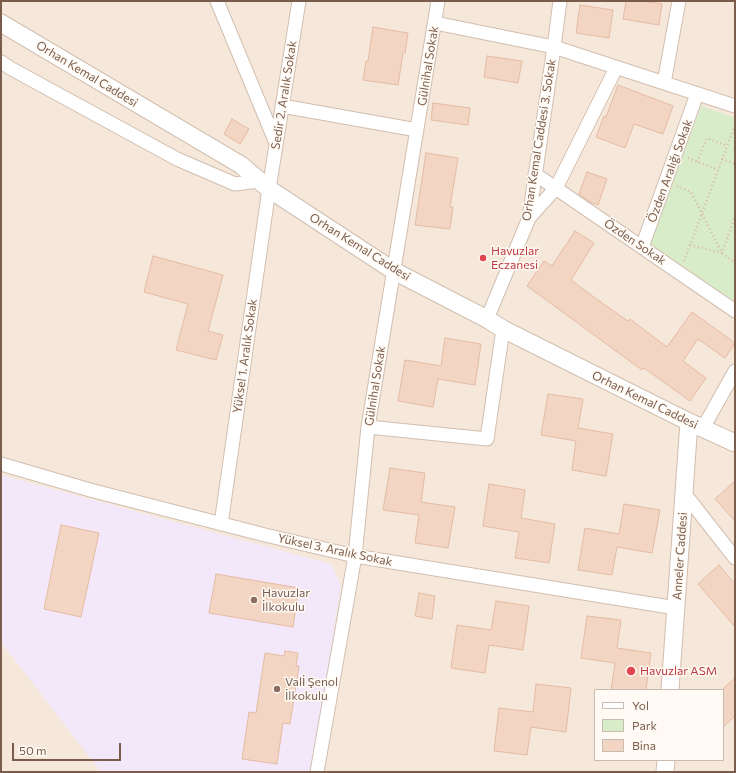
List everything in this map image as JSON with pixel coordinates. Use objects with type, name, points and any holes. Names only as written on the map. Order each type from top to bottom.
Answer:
[{"type":"street","points":[[217,1],[276,143]]},
{"type":"street","name":"Sedir 2. Aralık Sokak","points":[[264,185],[276,143],[299,1]]},
{"type":"street","name":"Gülnihal Sokak","points":[[318,772],[354,556],[368,426],[438,1]]},
{"type":"street","name":"Orhan Kemal Caddesi 3. Sokak","points":[[487,319],[529,218],[560,1]]},
{"type":"street","points":[[664,83],[679,1]]},
{"type":"street","name":"Orhan Kemal Caddesi","points":[[1,23],[241,165],[264,185],[394,271],[487,319],[503,329],[735,443]]},
{"type":"street","points":[[435,23],[554,47],[735,106]]},
{"type":"street","points":[[1,62],[177,159],[235,184],[264,185]]},
{"type":"street","points":[[529,218],[556,188],[616,68]]},
{"type":"street","name":"Özden Aralığı Sokak","points":[[642,247],[697,94]]},
{"type":"street","points":[[282,106],[417,130]]},
{"type":"street","name":"Özden Sokak","points":[[535,174],[735,311]]},
{"type":"street","name":"Yüksel 1. Aralık Sokak","points":[[220,524],[264,185]]},
{"type":"street","points":[[368,426],[487,439],[503,329]]},
{"type":"street","points":[[696,425],[735,371]]},
{"type":"street","name":"Anneler Caddesi","points":[[670,689],[684,493],[696,425]]},
{"type":"street","name":"Yüksel 3. Aralık Sokak","points":[[1,464],[90,490],[220,524],[354,556],[676,608]]},
{"type":"street","points":[[684,493],[735,558]]},
{"type":"street","points":[[665,772],[666,761]]},
{"type":"path","points":[[680,272],[735,125]]},
{"type":"path","points":[[697,162],[707,138],[727,146]]},
{"type":"path","points":[[685,165],[688,158],[718,170]]},
{"type":"path","points":[[722,159],[735,164]]},
{"type":"path","points":[[676,185],[691,192],[722,253]]},
{"type":"path","points":[[722,253],[735,217]]},
{"type":"path","points":[[690,244],[722,253],[735,263]]},
{"type":"shaded area","points":[[1,1],[735,1],[735,772],[1,772]]},
{"type":"shaded area","points":[[1,475],[331,564],[341,585],[312,772],[101,772],[1,642]]},
{"type":"green space","points":[[701,106],[735,118],[735,302],[649,246]]},
{"type":"building","points":[[626,1],[643,1],[662,4],[659,25],[623,19]]},
{"type":"building","points":[[580,5],[613,10],[609,38],[576,33]]},
{"type":"building","points":[[373,27],[408,33],[398,85],[363,80],[366,61],[368,61]]},
{"type":"building","points":[[487,56],[522,61],[518,83],[484,77]]},
{"type":"building","points":[[618,85],[673,106],[663,134],[634,124],[625,148],[596,137],[604,116],[606,117]]},
{"type":"building","points":[[433,103],[470,108],[468,125],[431,120]]},
{"type":"building","points":[[232,119],[249,129],[240,144],[224,134]]},
{"type":"building","points":[[426,153],[458,158],[450,207],[453,207],[450,229],[415,225]]},
{"type":"building","points":[[587,172],[607,179],[598,205],[590,202],[579,194]]},
{"type":"building","points":[[575,231],[594,243],[571,280],[602,303],[628,321],[630,319],[667,347],[692,312],[735,343],[725,358],[698,339],[683,361],[706,378],[690,401],[644,368],[642,370],[527,286],[544,261],[552,266]]},
{"type":"building","points":[[153,256],[223,275],[208,331],[223,335],[216,360],[176,350],[188,304],[144,292]]},
{"type":"building","points":[[445,338],[481,344],[475,385],[438,379],[433,407],[398,401],[405,360],[441,366]]},
{"type":"building","points":[[548,394],[583,399],[578,428],[613,434],[606,476],[572,470],[576,441],[541,435]]},
{"type":"building","points":[[390,468],[425,473],[421,502],[455,507],[448,548],[415,543],[419,515],[383,510]]},
{"type":"building","points":[[735,481],[735,521],[715,499]]},
{"type":"building","points":[[489,484],[525,490],[521,518],[555,524],[549,563],[515,558],[519,532],[483,526]]},
{"type":"building","points":[[624,504],[660,510],[652,553],[617,547],[612,575],[578,570],[585,528],[619,534]]},
{"type":"building","points":[[61,525],[99,533],[81,617],[44,609]]},
{"type":"building","points":[[719,565],[735,584],[735,627],[698,584]]},
{"type":"building","name":"Havuzlar İlkokulu","points":[[216,574],[299,588],[293,627],[209,613]]},
{"type":"building","points":[[419,593],[435,596],[432,619],[415,616]]},
{"type":"building","points":[[496,601],[529,606],[523,650],[489,645],[485,673],[451,668],[457,625],[491,630]]},
{"type":"building","points":[[587,616],[621,620],[617,648],[651,653],[646,689],[611,689],[615,663],[581,658]]},
{"type":"building","name":"Valİ Şenol İlkokulu","points":[[285,651],[298,653],[296,666],[299,666],[290,724],[283,723],[277,764],[242,759],[249,712],[256,713],[265,653],[284,656]]},
{"type":"building","points":[[735,678],[735,716],[724,726],[724,689]]},
{"type":"building","points":[[536,684],[571,688],[566,732],[531,727],[527,755],[494,751],[499,708],[533,712]]},
{"type":"place","name":"Havuzlar Eczanesi","points":[[483,258]]},
{"type":"place","name":"Havuzlar İlkokulu","points":[[254,600]]},
{"type":"place","name":"Havuzlar ASM","points":[[631,671]]},
{"type":"place","name":"Valİ Şenol İlkokulu","points":[[277,689]]}]
